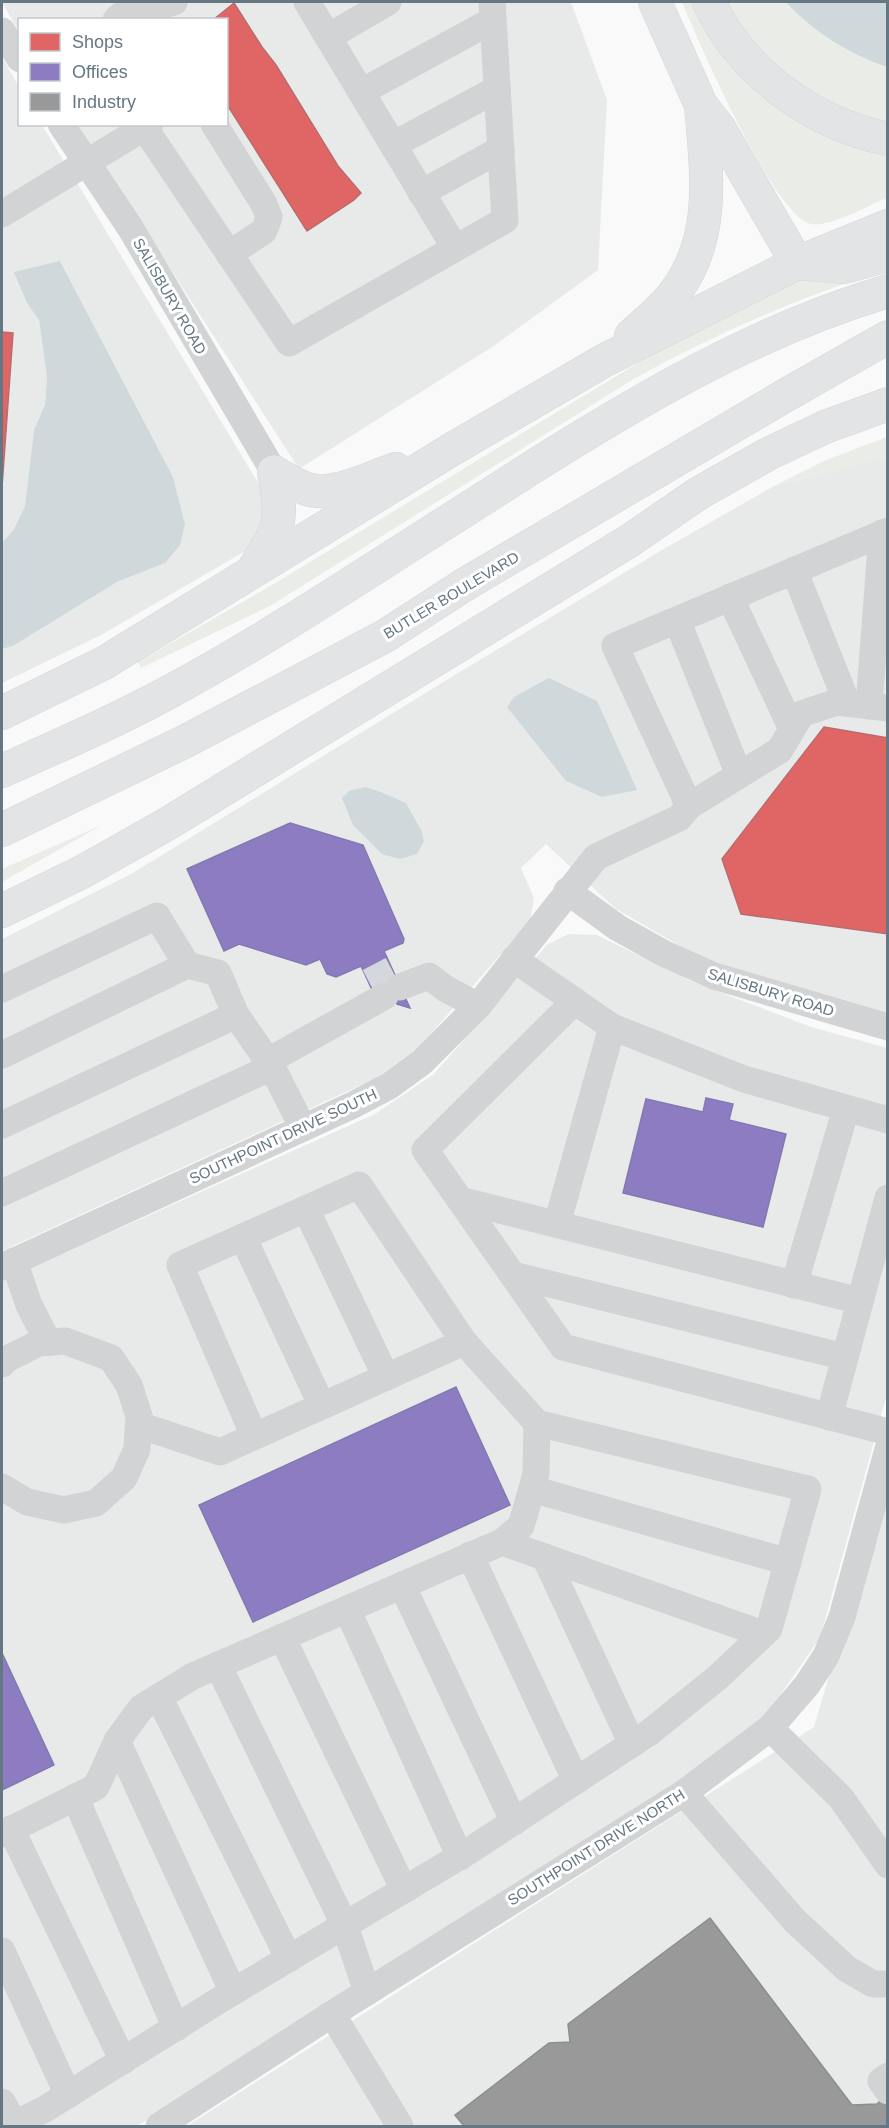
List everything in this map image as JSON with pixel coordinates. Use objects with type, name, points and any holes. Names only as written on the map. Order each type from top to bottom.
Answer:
[{"type":"main road","points":[[655,2],[701,105],[719,128],[797,263]]},
{"type":"main road","points":[[709,2],[732,39],[777,87],[805,107],[836,123],[867,135],[888,139]]},
{"type":"main road","points":[[605,360],[676,292],[692,266],[705,219],[707,185],[701,105]]},
{"type":"main road","points":[[2,712],[104,663],[454,448],[605,360],[797,263],[888,226]]},
{"type":"main road","points":[[797,263],[845,267],[888,255]]},
{"type":"main road","points":[[2,771],[171,691],[280,627],[592,432],[702,369],[807,318],[888,291]]},
{"type":"main road","name":"BUTLER BOULEVARD","points":[[2,830],[186,741],[385,636],[464,585],[776,400],[888,337]]},
{"type":"main road","points":[[2,911],[82,872],[167,824],[628,541],[699,493],[798,439],[888,404]]},
{"type":"main road","points":[[274,472],[308,490],[323,492],[340,489],[454,448]]},
{"type":"main road","points":[[251,574],[276,533],[280,520],[274,472]]},
{"type":"main road","points":[[464,585],[699,493]]},
{"type":"street","points":[[118,18],[123,12],[174,2]]},
{"type":"street","points":[[307,2],[455,248]]},
{"type":"street","points":[[328,37],[388,2]]},
{"type":"street","points":[[2,214],[145,126],[289,343],[505,220],[492,11],[360,92]]},
{"type":"street","points":[[2,31],[18,56]]},
{"type":"street","points":[[393,145],[497,89]]},
{"type":"street","name":"SALISBURY ROAD","points":[[62,126],[131,229],[274,472]]},
{"type":"street","points":[[215,126],[264,204],[269,217],[264,231],[229,254]]},
{"type":"street","points":[[422,193],[501,148]]},
{"type":"street","points":[[689,806],[615,646],[885,532],[868,706]]},
{"type":"street","points":[[794,570],[868,706]]},
{"type":"street","points":[[730,597],[792,729]]},
{"type":"street","points":[[677,620],[739,775]]},
{"type":"street","name":"SOUTHPOINT DRIVE SOUTH","points":[[8,1264],[389,1086],[422,1062],[478,1006],[596,857],[679,818],[689,806],[780,750],[801,714],[837,702],[868,706]]},
{"type":"street","name":"SALISBURY ROAD","points":[[567,891],[618,928],[714,976],[888,1027]]},
{"type":"street","points":[[2,989],[157,916],[188,965],[218,974],[236,1014],[270,1064],[303,1128]]},
{"type":"street","points":[[514,959],[612,1027],[744,1079],[888,1120]]},
{"type":"street","points":[[2,1055],[188,965]]},
{"type":"street","points":[[2,1193],[270,1064],[389,988],[429,976],[446,989],[478,1006]]},
{"type":"street","points":[[575,1001],[426,1150],[563,1347],[888,1432]]},
{"type":"street","points":[[2,1125],[236,1014]]},
{"type":"street","points":[[557,1224],[612,1027]]},
{"type":"street","points":[[794,1285],[846,1108]]},
{"type":"street","points":[[2,2102],[15,2124],[45,2109],[233,1992],[460,1857],[650,1732],[717,1678],[769,1629],[808,1490],[537,1423],[464,1342],[359,1185],[180,1265],[254,1436]]},
{"type":"street","points":[[829,1418],[888,1198]]},
{"type":"street","points":[[460,1200],[860,1301]]},
{"type":"street","points":[[306,1209],[386,1377]]},
{"type":"street","points":[[243,1237],[322,1406]]},
{"type":"street","points":[[8,1264],[48,1342]]},
{"type":"street","points":[[513,1275],[845,1358]]},
{"type":"street","points":[[2,1361],[39,1343],[65,1341],[111,1358],[129,1385],[139,1416],[137,1449],[124,1478],[96,1503],[64,1510],[27,1502],[2,1487]]},
{"type":"street","points":[[139,1425],[220,1452],[464,1342]]},
{"type":"street","points":[[123,2061],[6,1832],[96,1787],[117,1741],[141,1708],[193,1676],[502,1542],[521,1526],[532,1489],[536,1473],[537,1423]]},
{"type":"street","name":"SOUTHPOINT DRIVE NORTH","points":[[175,2122],[332,2014],[684,1793],[771,1728],[807,1685],[826,1656],[842,1617],[888,1449]]},
{"type":"street","points":[[532,1489],[788,1562]]},
{"type":"street","points":[[502,1542],[763,1634]]},
{"type":"street","points":[[470,1555],[576,1781]]},
{"type":"street","points":[[545,1557],[632,1744]]},
{"type":"street","points":[[402,1585],[514,1822]]},
{"type":"street","points":[[347,1609],[460,1857]]},
{"type":"street","points":[[282,1637],[404,1890]]},
{"type":"street","points":[[218,1665],[345,1926],[367,1992]]},
{"type":"street","points":[[159,1697],[289,1959]]},
{"type":"street","points":[[771,1728],[841,1798],[887,1862]]},
{"type":"street","points":[[117,1741],[233,1992]]},
{"type":"street","points":[[684,1793],[795,1921],[847,1970],[873,1984],[888,1984]]},
{"type":"street","points":[[75,1797],[176,2028]]},
{"type":"street","points":[[2,1951],[68,2095]]},
{"type":"street","points":[[332,2014],[400,2127]]},
{"type":"street","points":[[888,2076],[881,2081],[888,2091]]},
{"type":"shaded area","points":[[2,2],[571,2],[607,100],[598,270],[492,347],[299,469],[79,126],[228,126],[228,18],[18,18],[18,30]]},
{"type":"shaded area","points":[[682,2],[693,2],[701,19],[887,151],[887,198],[828,223],[811,224],[795,214],[777,192],[758,161],[720,87]]},
{"type":"shaded area","points":[[722,2],[786,2],[796,13],[832,41],[859,56],[887,67],[887,127],[872,124],[781,78]]},
{"type":"shaded area","points":[[786,2],[887,2],[887,67],[859,56],[832,41],[796,13]]},
{"type":"shaded area","points":[[2,57],[18,85],[18,126],[43,126],[271,504],[254,546],[101,635],[2,683],[2,649],[13,646],[117,582],[165,563],[185,524],[173,477],[60,261],[27,303],[39,320],[47,377],[45,405],[34,430],[25,506],[14,529],[2,543]]},
{"type":"shaded area","points":[[60,261],[173,477],[185,524],[180,545],[165,563],[117,582],[13,646],[2,649],[2,543],[14,529],[25,506],[34,430],[45,405],[47,377],[39,320],[27,303],[14,272]]},
{"type":"shaded area","points":[[805,277],[861,278],[744,324],[632,380],[270,606],[141,668],[138,662],[272,585],[661,349]]},
{"type":"shaded area","points":[[887,437],[887,457],[774,486],[824,461]]},
{"type":"shaded area","points":[[887,457],[887,1018],[710,963],[616,909],[546,844],[521,868],[534,898],[530,921],[419,1047],[376,1078],[2,1251],[2,939],[131,874],[662,550],[774,486]]},
{"type":"shaded area","points":[[549,678],[597,701],[637,790],[602,797],[566,781],[507,707],[514,697]]},
{"type":"shaded area","points":[[365,787],[406,803],[422,832],[424,841],[417,854],[400,859],[382,854],[353,825],[342,798],[349,791]]},
{"type":"shaded area","points":[[102,825],[2,882],[2,869]]},
{"type":"shaded area","points":[[568,934],[597,935],[693,982],[811,1027],[887,1048],[887,1394],[820,1638],[773,1705],[732,1747],[137,2126],[2,2126],[2,1281],[375,1114],[434,1074],[547,945]]},
{"type":"shaded area","points":[[887,1479],[887,2126],[187,2126],[814,1727]]},
{"type":"building: Shops","points":[[234,3],[276,65],[338,166],[361,193],[307,231],[228,106],[228,18],[215,18]]},
{"type":"building: Shops","points":[[2,332],[13,333],[2,487]]},
{"type":"building: Shops","points":[[824,727],[888,738],[888,934],[741,914],[722,859]]},
{"type":"building: Offices","points":[[290,823],[363,845],[404,939],[403,943],[384,951],[410,1008],[397,1004],[394,999],[373,992],[361,966],[336,977],[327,974],[320,959],[306,965],[239,944],[224,951],[187,869]]},
{"type":"building: Offices","points":[[706,1098],[733,1104],[729,1120],[786,1134],[763,1227],[623,1193],[646,1099],[703,1112]]},
{"type":"building: Offices","points":[[456,1387],[510,1505],[253,1622],[199,1505]]},
{"type":"building: Offices","points":[[2,1653],[54,1765],[2,1790]]},
{"type":"building: Industry","points":[[710,1918],[852,2105],[877,2104],[883,2098],[888,2104],[888,2126],[464,2126],[455,2115],[549,2043],[570,2042],[568,2024]]},
{"type":"tunnel","points":[[369,982],[392,970]]}]
